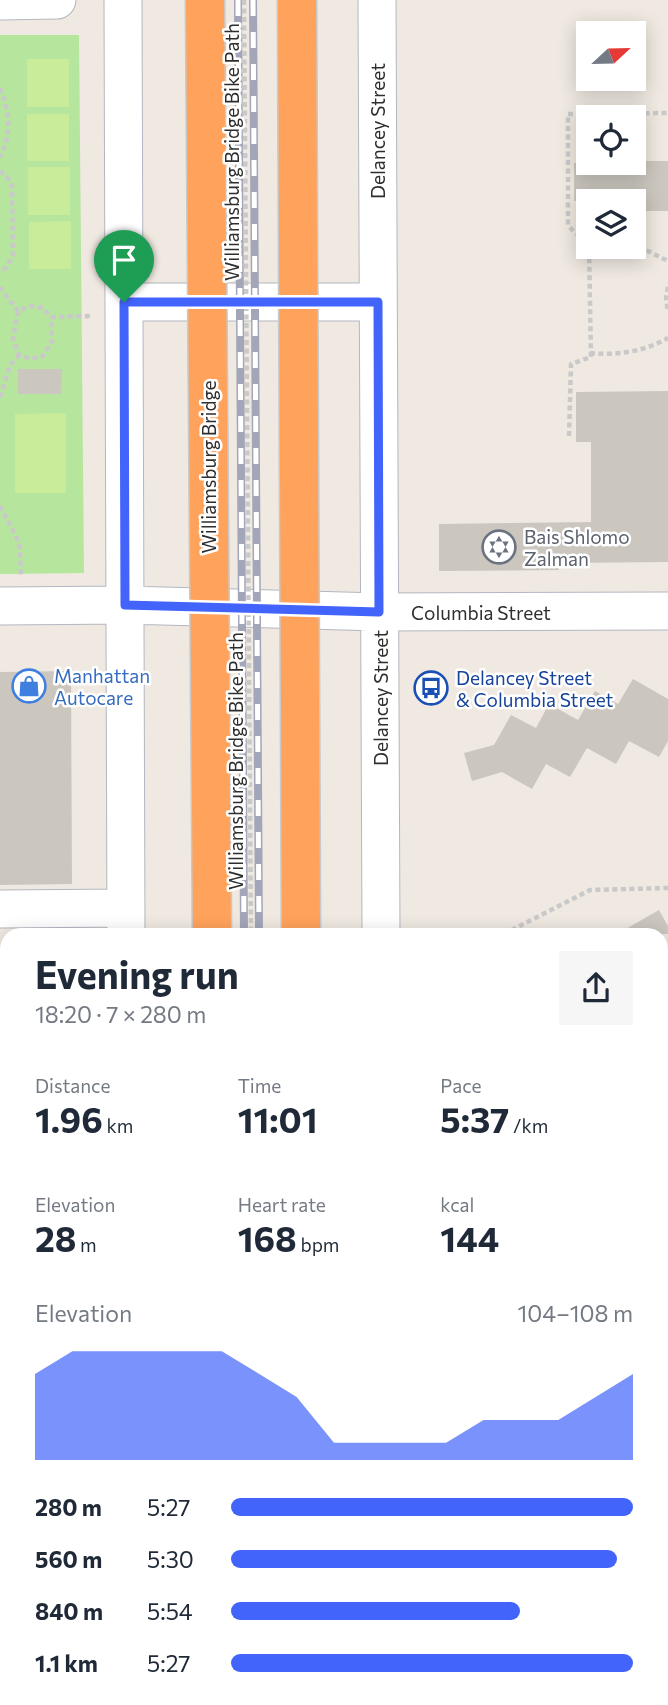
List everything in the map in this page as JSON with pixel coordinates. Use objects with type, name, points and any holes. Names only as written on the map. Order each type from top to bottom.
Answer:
[{"type":"highway","name":"Williamsburg Bridge","points":[[205,0],[212,928]]},
{"type":"highway","points":[[297,0],[301,928]]},
{"type":"street","points":[[0,1],[57,0]]},
{"type":"street","points":[[0,909],[126,921],[123,0]]},
{"type":"street","name":"Delancey Street","points":[[377,0],[381,928]]},
{"type":"street","points":[[124,302],[378,302]]},
{"type":"street","name":"Columbia Street","points":[[10,592],[125,605],[379,612],[668,611]]},
{"type":"path","name":"Williamsburg Bridge Bike Path","points":[[244,0],[251,928]]},
{"type":"path","points":[[0,88],[8,107],[8,130],[0,157]]},
{"type":"path","points":[[576,233],[568,225],[568,114],[668,113]]},
{"type":"path","points":[[0,171],[12,185],[13,255],[6,268],[0,272]]},
{"type":"path","points":[[646,251],[668,261]]},
{"type":"path","points":[[569,436],[571,364],[591,357],[589,259]]},
{"type":"path","points":[[0,287],[18,311],[13,339],[19,355]]},
{"type":"path","points":[[668,287],[668,312]]},
{"type":"path","points":[[18,311],[30,306],[43,308],[51,317],[52,341],[43,356],[32,359],[19,355]]},
{"type":"path","points":[[51,317],[90,316]]},
{"type":"path","points":[[590,353],[620,353],[658,344],[668,338]]},
{"type":"path","points":[[0,397],[10,365],[19,355]]},
{"type":"path","points":[[0,506],[20,548],[10,592]]},
{"type":"path","points":[[516,928],[590,890],[668,888]]},
{"type":"green space","points":[[0,35],[79,35],[84,573],[0,574]]},
{"type":"green space","points":[[27,59],[69,59],[69,107],[27,107]]},
{"type":"green space","points":[[27,114],[69,114],[69,161],[27,161]]},
{"type":"green space","points":[[28,167],[70,167],[70,215],[28,215]]},
{"type":"green space","points":[[71,221],[71,269],[29,269],[29,222]]},
{"type":"green space","points":[[66,413],[66,493],[15,493],[15,414]]},
{"type":"building","points":[[646,161],[668,161],[668,211],[646,211],[646,189],[576,189],[574,201],[574,163],[576,175],[646,175]]},
{"type":"building","points":[[18,369],[62,369],[61,394],[18,394]]},
{"type":"building","points":[[668,391],[668,562],[558,563],[559,570],[439,571],[439,524],[591,522],[591,442],[576,442],[576,392]]},
{"type":"building","points":[[71,671],[72,884],[0,885],[0,672]]},
{"type":"building","points":[[633,679],[668,699],[668,741],[659,757],[629,741],[616,764],[587,748],[570,777],[546,764],[532,789],[502,772],[472,781],[464,753],[494,745],[511,715],[536,728],[549,704],[578,720],[595,691],[618,704]]},
{"type":"building","points":[[659,910],[668,926],[668,928],[628,928]]},
{"type":"railway","points":[[238,0],[244,928]]},
{"type":"railway","points":[[253,0],[259,928]]},
{"type":"place","name":"Bais Shlomo Zalman","points":[[499,547]]},
{"type":"place","name":"Manhattan Autocare","points":[[29,686]]},
{"type":"place","name":"Delancey Street & Columbia Street","points":[[431,688]]},
{"type":"route","points":[[124,302],[378,302],[379,612],[125,605],[124,302]]}]
